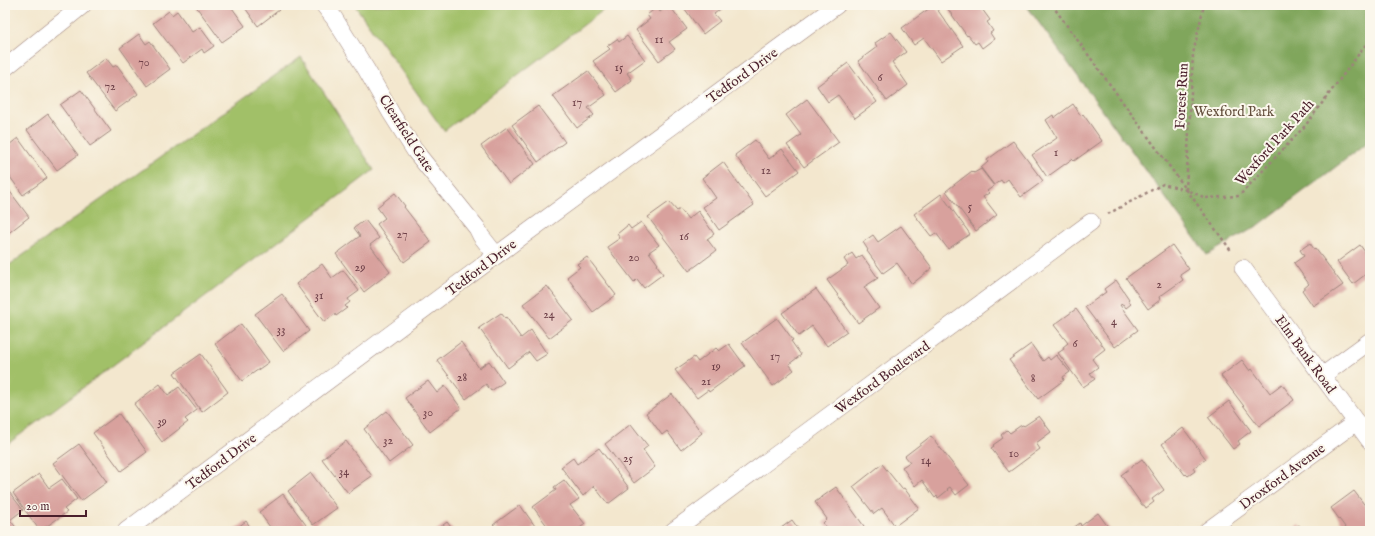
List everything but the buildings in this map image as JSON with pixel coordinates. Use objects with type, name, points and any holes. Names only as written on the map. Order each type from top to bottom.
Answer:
[{"type":"street","name":"Clearfield Gate","points":[[324,5],[334,18],[366,69],[415,151],[477,228],[481,236],[496,255]]},
{"type":"street","name":"Tedford Drive","points":[[126,531],[496,255],[837,5]]},
{"type":"street","points":[[5,68],[81,6]]},
{"type":"street","name":"Wexford Boulevard","points":[[673,531],[1091,222]]},
{"type":"street","name":"Elm Bank Road","points":[[1243,268],[1370,441]]},
{"type":"street","points":[[1322,376],[1370,341]]},
{"type":"street","name":"Droxford Avenue","points":[[1207,531],[1356,422]]},
{"type":"path","points":[[1052,5],[1243,268]]},
{"type":"path","name":"Forest Run","points":[[1186,190],[1193,54],[1204,5]]},
{"type":"path","name":"Wexford Park Path","points":[[1091,222],[1163,184],[1186,190],[1206,198],[1239,196],[1305,126],[1370,39]]},
{"type":"green space","points":[[359,5],[610,5],[444,131],[356,7]]},
{"type":"green space","name":"Wexford Park","points":[[1026,5],[1370,5],[1370,141],[1259,225],[1207,255]]},
{"type":"green space","points":[[301,57],[374,170],[5,446],[5,268]]}]
